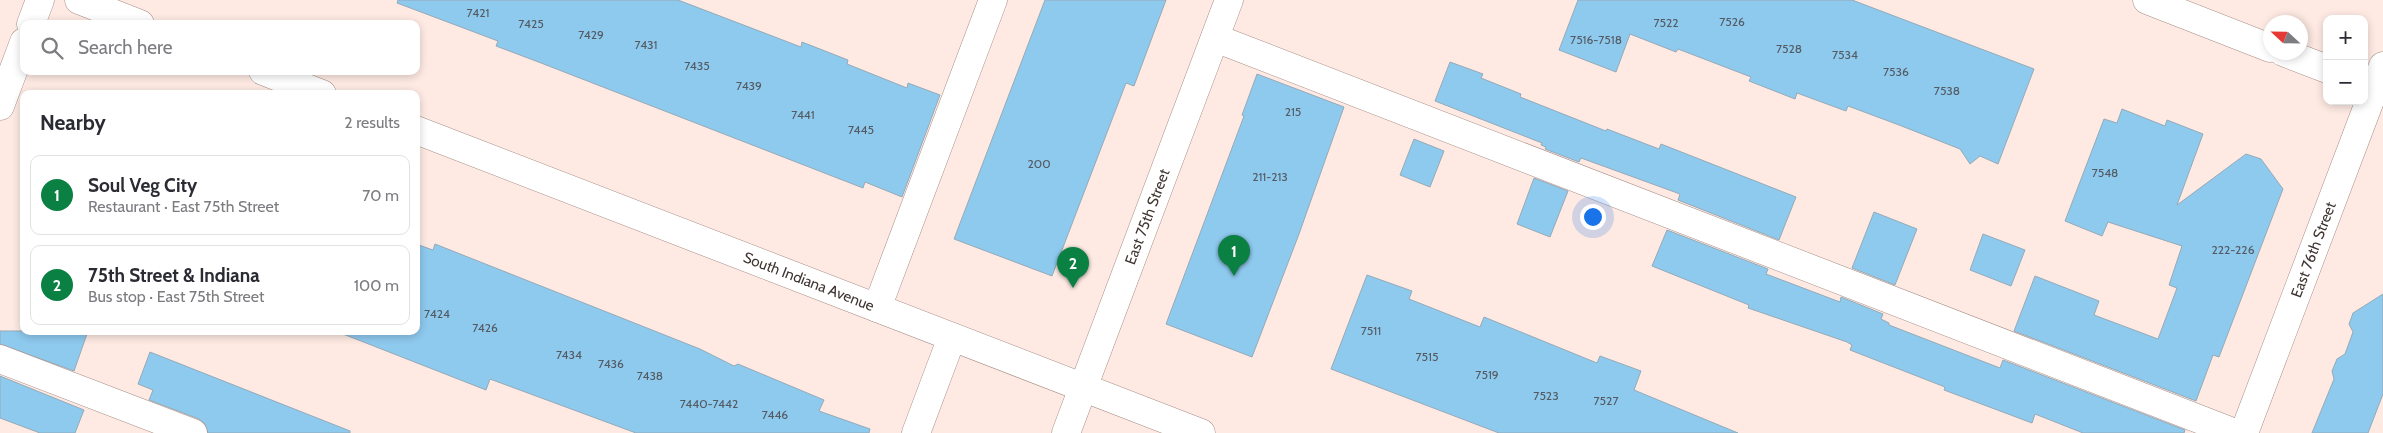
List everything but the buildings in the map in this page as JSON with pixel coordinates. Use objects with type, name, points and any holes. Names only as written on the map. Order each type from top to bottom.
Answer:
[{"type":"street","points":[[32,20],[40,0]]},
{"type":"street","points":[[79,0],[130,20]]},
{"type":"street","points":[[877,308],[993,0]]},
{"type":"street","name":"East 75th Street","points":[[1066,433],[1229,0]]},
{"type":"street","points":[[2146,0],[2263,45]]},
{"type":"street","points":[[1214,38],[2235,433]]},
{"type":"street","points":[[0,106],[20,53]]},
{"type":"street","points":[[2304,60],[2323,67]]},
{"type":"street","points":[[273,75],[312,90]]},
{"type":"street","name":"East 76th Street","points":[[2244,433],[2376,82]]},
{"type":"street","name":"South Indiana Avenue","points":[[420,132],[1194,432]]},
{"type":"street","points":[[920,432],[952,337]]},
{"type":"street","points":[[0,359],[193,433]]},
{"type":"place","name":"Soul Veg City","points":[[1234,276]]},
{"type":"place","name":"75th Street & Indiana","points":[[1073,288]]}]
